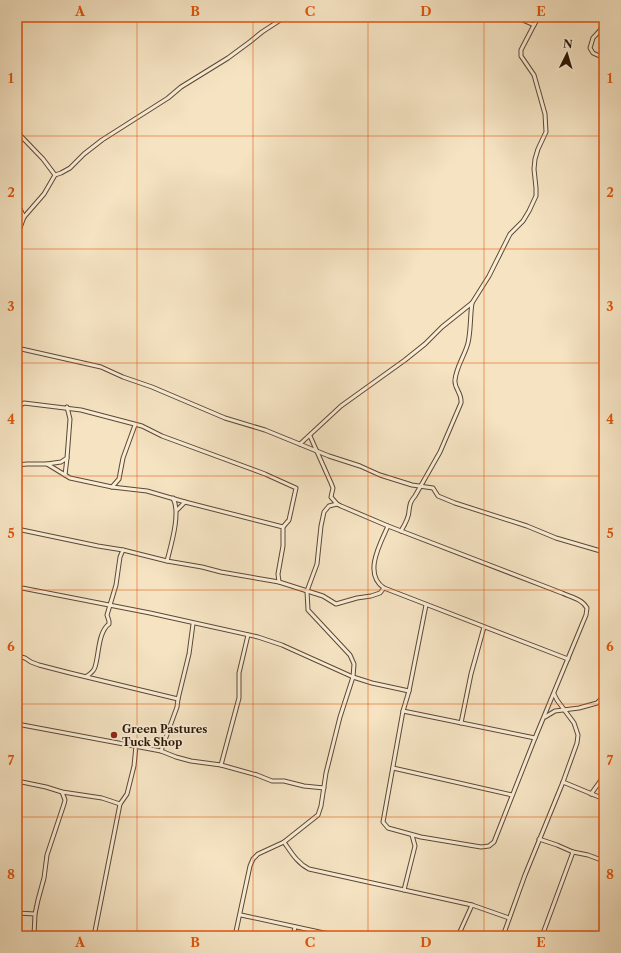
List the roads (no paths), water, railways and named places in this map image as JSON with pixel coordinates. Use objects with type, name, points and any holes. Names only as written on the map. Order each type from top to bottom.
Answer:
[{"type":"street","points":[[17,236],[24,217],[44,194],[54,175],[70,168],[84,154],[102,140],[162,102],[181,87],[228,58],[251,42],[262,32],[285,17]]},
{"type":"street","points":[[516,17],[534,25]]},
{"type":"street","points":[[300,444],[341,406],[405,360],[472,303],[489,276],[510,234],[526,216],[536,196],[534,164],[538,149],[546,132],[545,114],[534,76],[521,56],[521,50],[539,17]]},
{"type":"street","points":[[604,26],[593,38],[590,48],[594,53],[604,58]]},
{"type":"street","points":[[17,132],[43,159],[54,175]]},
{"type":"street","points":[[17,198],[24,217]]},
{"type":"street","points":[[401,531],[410,511],[409,506],[440,452],[461,403],[462,398],[460,392],[454,384],[462,357],[468,345],[472,303]]},
{"type":"street","points":[[17,348],[101,367],[123,377],[152,386],[225,418],[265,430],[380,475],[420,487],[433,488],[438,496],[455,503],[527,526],[556,538],[604,552]]},
{"type":"street","points":[[17,414],[19,406],[24,403],[78,409],[142,426],[296,488],[289,520],[283,527],[278,574],[279,582]]},
{"type":"street","points":[[65,475],[70,417],[67,407]]},
{"type":"street","points":[[70,417],[78,409]]},
{"type":"street","points":[[112,487],[119,479],[123,458],[135,425]]},
{"type":"street","points":[[235,936],[241,915],[250,866],[254,859],[258,854],[284,842],[318,815],[340,717],[352,677],[354,664],[350,655],[308,610],[307,591],[317,564],[321,526],[324,512],[329,506],[333,488],[322,460],[310,436]]},
{"type":"street","points":[[17,465],[48,464],[61,462],[67,458]]},
{"type":"street","points":[[48,464],[70,478],[112,487],[147,491],[283,527]]},
{"type":"street","points":[[331,497],[337,504],[388,526],[585,603],[587,608],[586,615],[494,842],[489,846],[412,835],[388,828],[383,822],[403,711],[409,691],[426,605]]},
{"type":"street","points":[[167,561],[176,510],[176,504],[173,498]]},
{"type":"street","points":[[176,510],[185,502]]},
{"type":"street","points":[[329,506],[337,504]]},
{"type":"street","points":[[388,526],[374,562],[373,574],[375,581],[384,588],[568,659]]},
{"type":"street","points":[[17,529],[123,550],[167,561],[279,582],[323,596],[336,604],[380,593],[384,588]]},
{"type":"street","points":[[86,676],[95,667],[102,634],[106,626],[109,624],[107,615],[116,585],[120,557],[123,550]]},
{"type":"street","points":[[17,587],[150,613],[282,644],[352,677],[409,691]]},
{"type":"street","points":[[161,751],[177,706],[194,624]]},
{"type":"street","points":[[461,724],[471,674],[484,627]]},
{"type":"street","points":[[221,766],[239,698],[239,673],[248,635]]},
{"type":"street","points":[[17,656],[39,665],[178,699]]},
{"type":"street","points":[[544,718],[555,711],[579,708],[597,703],[601,699],[604,688]]},
{"type":"street","points":[[503,936],[577,743],[578,735],[574,723],[554,694]]},
{"type":"street","points":[[403,711],[535,738]]},
{"type":"street","points":[[17,724],[161,751],[184,759],[257,775],[272,781],[284,781],[304,786],[324,788]]},
{"type":"street","points":[[94,936],[120,804],[127,794],[134,766],[136,746]]},
{"type":"street","points":[[393,768],[512,795]]},
{"type":"street","points":[[591,794],[604,776]]},
{"type":"street","points":[[17,781],[62,792],[102,798],[120,804]]},
{"type":"street","points":[[563,782],[604,800]]},
{"type":"street","points":[[34,936],[35,914],[44,878],[47,854],[63,811],[65,800],[62,792]]},
{"type":"street","points":[[404,890],[414,846],[412,835]]},
{"type":"street","points":[[539,839],[573,852],[604,861]]},
{"type":"street","points":[[284,842],[298,862],[309,869],[472,905],[509,918]]},
{"type":"street","points":[[542,936],[573,852]]},
{"type":"street","points":[[458,936],[472,905]]},
{"type":"street","points":[[17,912],[35,914]]},
{"type":"street","points":[[241,915],[338,936]]},
{"type":"street","points":[[293,936],[295,927]]},
{"type":"place","name":"Green Pastures Tuck Shop","points":[[114,735]]}]
